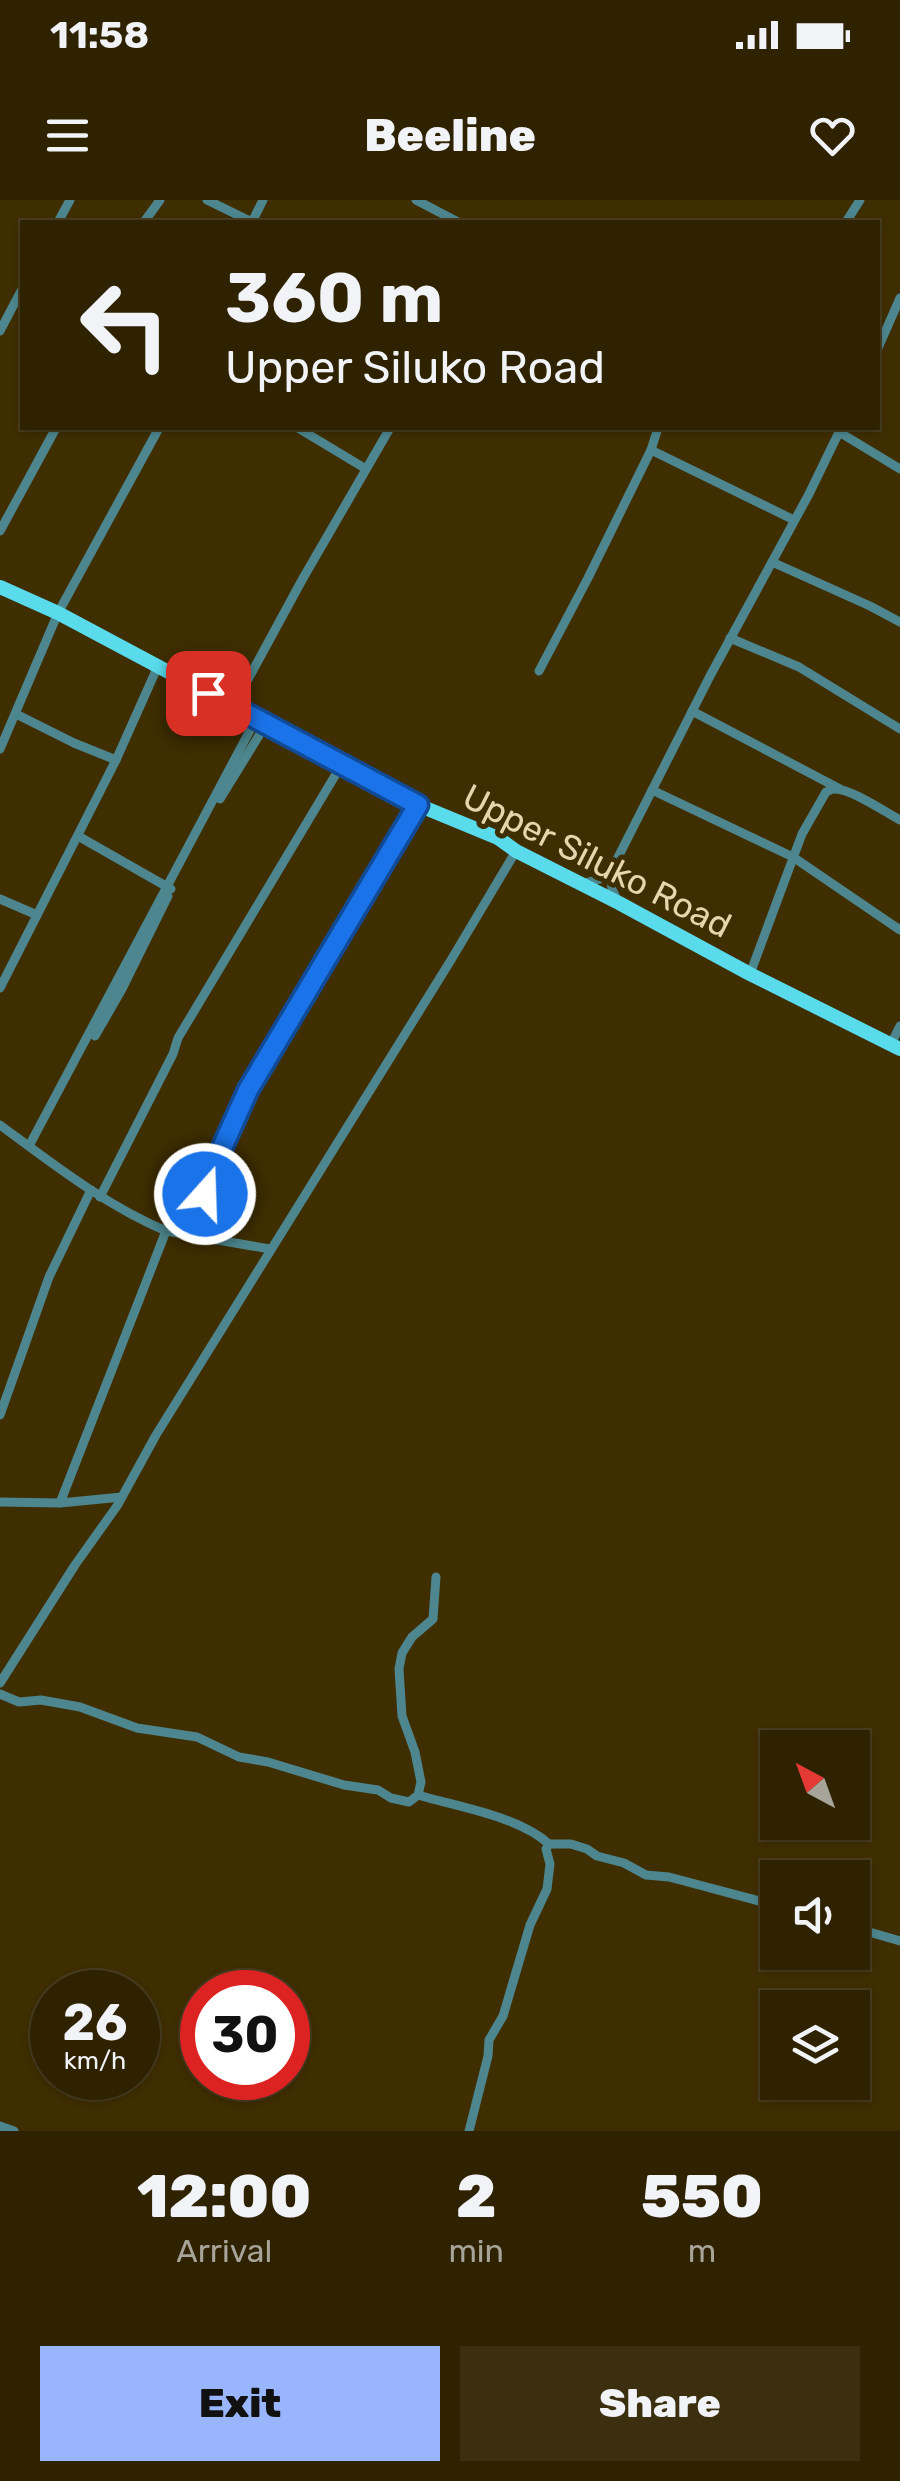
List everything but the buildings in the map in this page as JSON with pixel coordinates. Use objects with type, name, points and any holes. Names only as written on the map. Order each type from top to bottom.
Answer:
[{"type":"main road","name":"Upper Siluko Road","points":[[0,587],[58,613],[418,805],[498,838],[750,974],[896,1046]]},
{"type":"street","points":[[207,200],[248,220]]},
{"type":"street","points":[[416,200],[454,220]]},
{"type":"street","points":[[0,331],[20,293]]},
{"type":"street","points":[[880,343],[900,298]]},
{"type":"street","points":[[0,532],[55,430]]},
{"type":"street","points":[[0,749],[58,613],[158,430]]},
{"type":"street","points":[[301,430],[366,469]]},
{"type":"street","points":[[234,707],[389,430]]},
{"type":"street","points":[[539,671],[651,450],[657,430]]},
{"type":"street","points":[[581,884],[610,873],[840,430],[900,469]]},
{"type":"street","points":[[651,450],[794,520]]},
{"type":"street","points":[[772,562],[900,622]]},
{"type":"street","points":[[730,638],[799,667],[900,729]]},
{"type":"street","points":[[0,988],[116,760],[158,666]]},
{"type":"street","points":[[692,711],[900,820]]},
{"type":"street","points":[[16,714],[116,760]]},
{"type":"street","points":[[29,1146],[261,722]]},
{"type":"street","points":[[0,1415],[49,1277],[164,1072],[178,1038],[342,764]]},
{"type":"street","points":[[750,974],[802,834],[826,792],[838,789],[850,794]]},
{"type":"street","points":[[652,790],[793,858],[900,930]]},
{"type":"street","points":[[179,1233],[205,1194],[248,1090],[418,805]]},
{"type":"street","points":[[78,834],[170,886]]},
{"type":"street","points":[[0,1682],[122,1497],[156,1435],[516,851]]},
{"type":"street","points":[[610,873],[618,903]]},
{"type":"street","points":[[95,1036],[122,989],[170,886]]},
{"type":"street","points":[[0,899],[36,915]]},
{"type":"street","points":[[896,1046],[900,1026]]},
{"type":"street","points":[[0,1125],[136,1218],[166,1231],[270,1249]]},
{"type":"street","points":[[60,1503],[166,1231]]},
{"type":"street","points":[[0,1502],[60,1503],[122,1497]]},
{"type":"street","points":[[0,1694],[19,1702],[41,1700],[80,1707],[137,1728],[197,1737],[239,1757],[344,1786],[378,1790],[409,1802],[418,1795],[422,1782],[402,1716],[399,1669],[402,1653],[412,1637],[433,1619],[436,1577]]},
{"type":"street","points":[[418,1795],[513,1822],[538,1833],[549,1844],[587,1849],[646,1875],[669,1877],[760,1901]]},
{"type":"street","points":[[469,2131],[488,2056],[488,2040],[503,2016],[530,1925],[548,1888],[549,1844]]},
{"type":"street","points":[[870,1933],[900,1941]]},
{"type":"street","points":[[0,2126],[14,2131]]},
{"type":"route","points":[[205,1194],[248,1090],[418,805],[208,693]]}]
